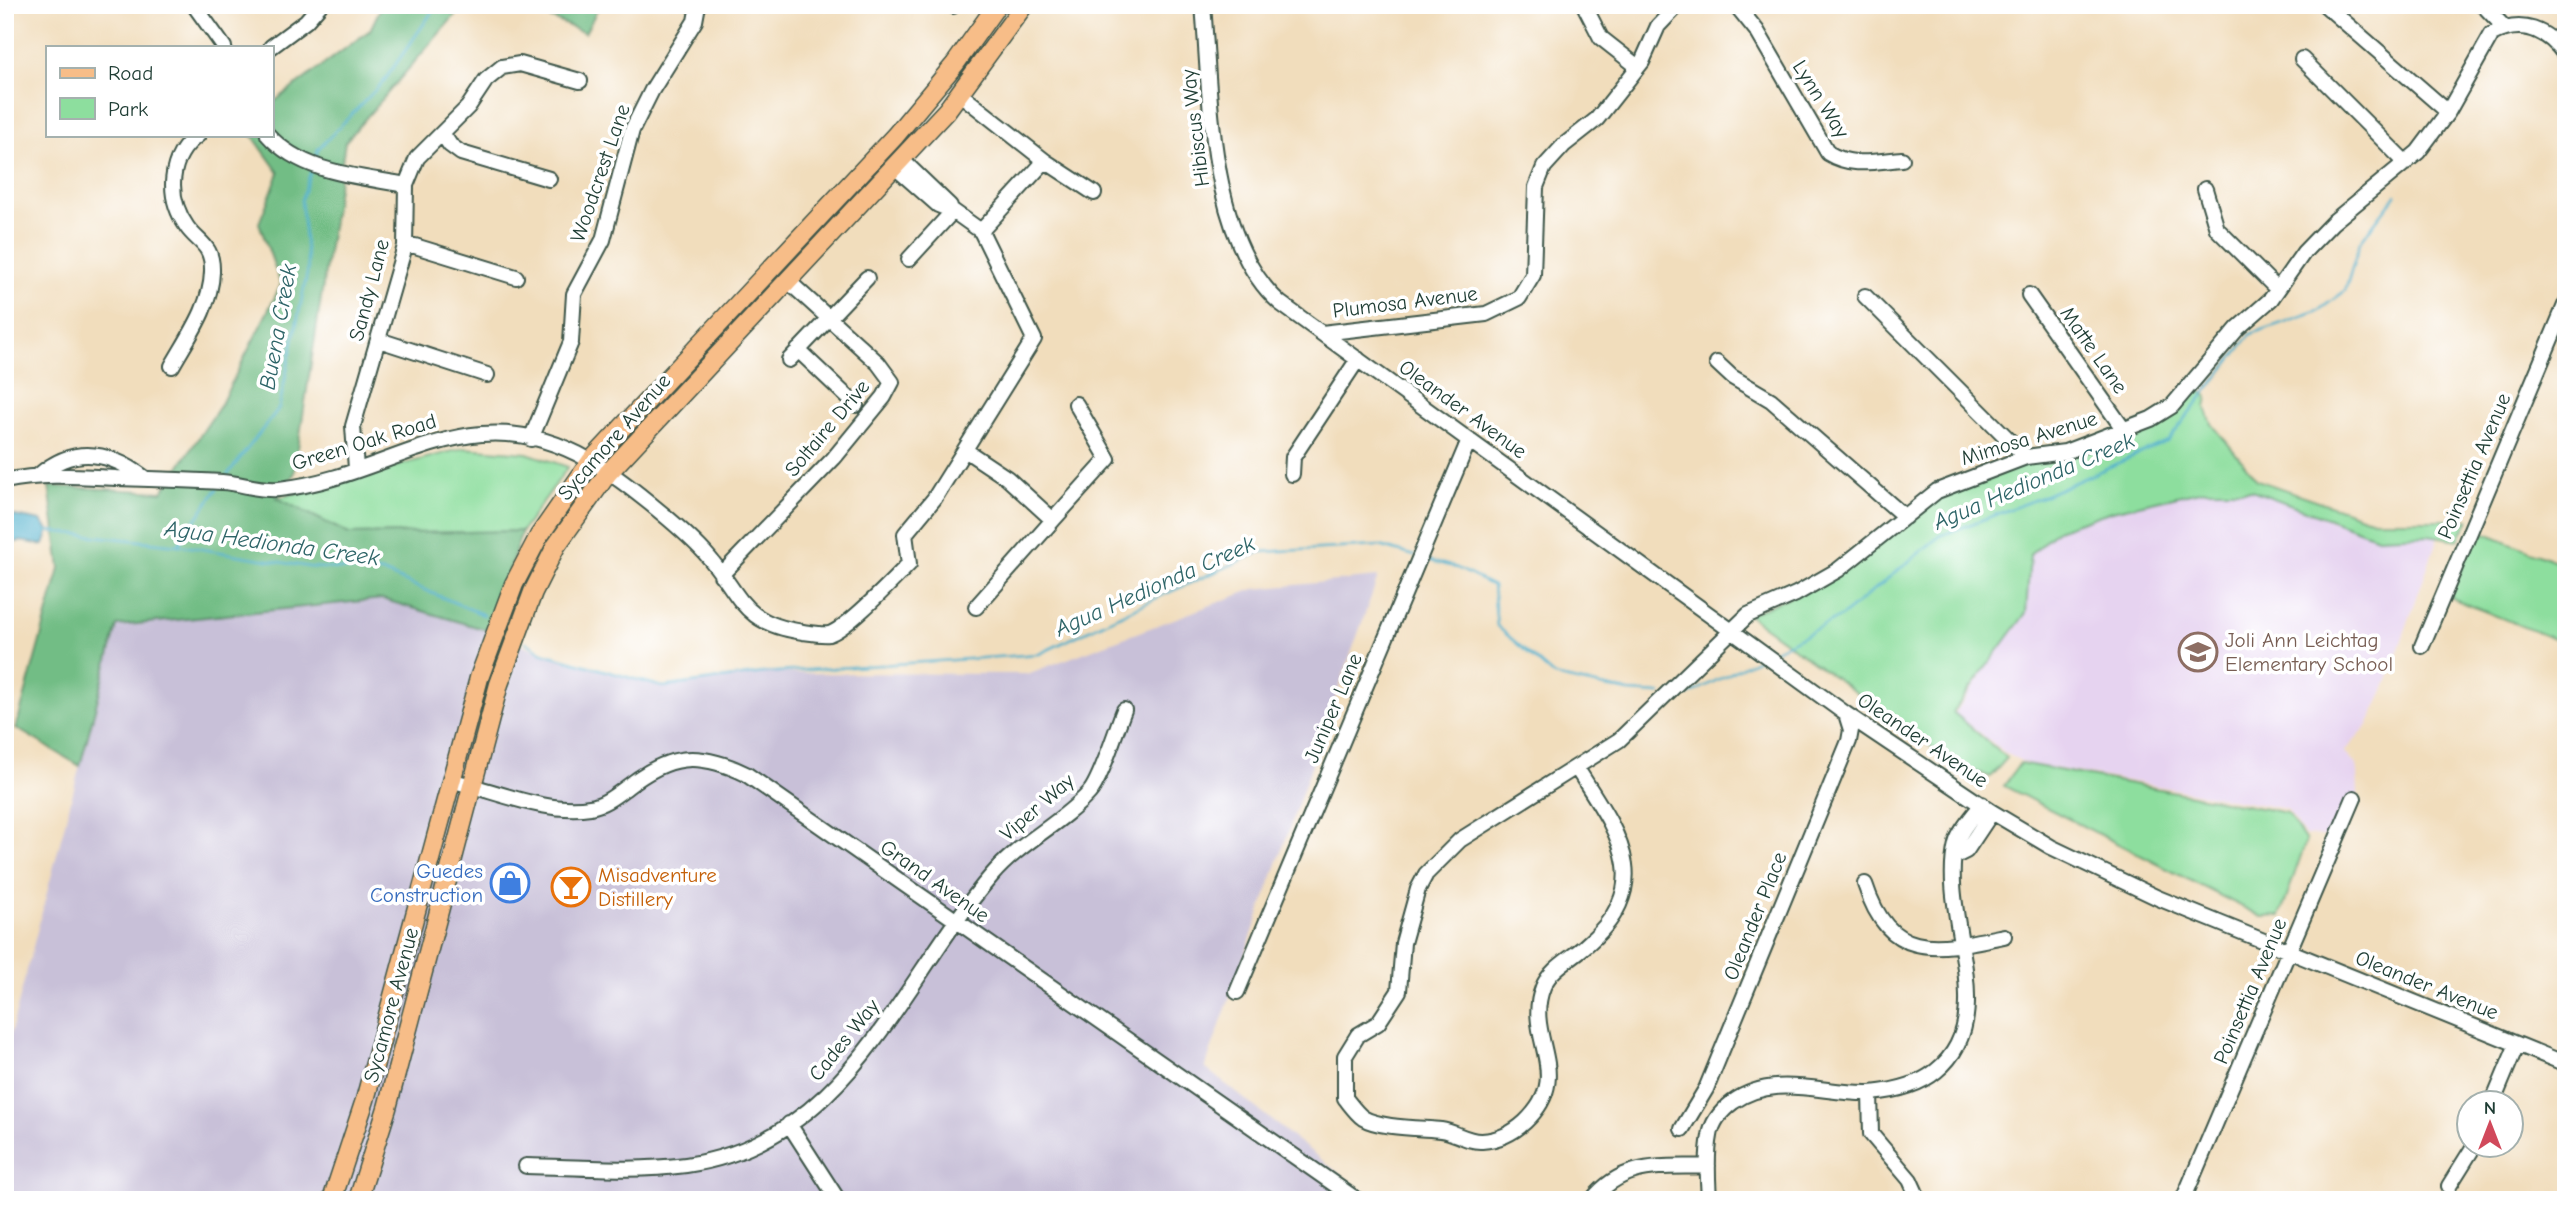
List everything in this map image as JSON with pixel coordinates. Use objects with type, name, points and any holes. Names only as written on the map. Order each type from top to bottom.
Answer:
[{"type":"main road","name":"Sycamore Avenue","points":[[332,1200],[365,1100],[453,781],[478,678],[514,584],[539,536],[591,461],[895,136],[955,64],[997,5]]},
{"type":"main road","name":"Sycamore Avenue","points":[[359,1200],[387,1108],[499,684],[533,592],[556,546],[608,473],[899,164],[960,94],[1024,5]]},
{"type":"street","points":[[194,5],[223,46]]},
{"type":"street","points":[[272,46],[306,21],[320,5]]},
{"type":"street","name":"Woodcrest Lane","points":[[531,439],[571,342],[574,294],[603,240],[632,130],[652,90],[695,20],[698,5]]},
{"type":"street","name":"Hibiscus Way","points":[[1203,5],[1215,150],[1230,214],[1252,273],[1263,287],[1322,333]]},
{"type":"street","points":[[1584,5],[1601,38],[1638,67]]},
{"type":"street","name":"Plumosa Avenue","points":[[1322,333],[1486,314],[1519,298],[1533,275],[1536,257],[1536,187],[1544,167],[1564,145],[1597,119],[1638,67],[1658,26],[1678,5]]},
{"type":"street","name":"Lynn Way","points":[[1736,5],[1757,32],[1828,153],[1840,160],[1856,163],[1902,159]]},
{"type":"street","points":[[2325,5],[2448,112]]},
{"type":"street","points":[[2483,5],[2505,28],[2517,26],[2539,31],[2557,43],[2566,56]]},
{"type":"street","name":"Mimosa Avenue","points":[[1576,767],[1619,836],[1626,867],[1624,895],[1608,926],[1559,967],[1543,986],[1539,1002],[1542,1043],[1550,1075],[1538,1110],[1517,1129],[1503,1137],[1481,1141],[1447,1131],[1380,1123],[1361,1116],[1345,1098],[1345,1056],[1358,1035],[1378,1023],[1399,990],[1404,943],[1418,889],[1426,874],[1460,840],[1576,767],[1619,740],[1748,615],[1796,594],[1838,570],[1937,491],[2026,457],[2065,452],[2124,430],[2151,419],[2180,399],[2238,328],[2271,299],[2276,288],[2333,222],[2406,163],[2448,112],[2486,40],[2505,28]]},
{"type":"street","points":[[2302,59],[2406,163]]},
{"type":"street","name":"Sandy Lane","points":[[356,469],[353,426],[405,246],[406,185],[417,158],[468,107],[486,80],[502,67],[520,64],[580,81]]},
{"type":"street","points":[[960,94],[1045,161],[1094,193]]},
{"type":"street","points":[[442,133],[450,145],[461,153],[549,179]]},
{"type":"street","points":[[172,366],[207,302],[213,270],[207,248],[199,236],[188,229],[174,204],[172,187],[178,158],[187,143],[197,136]]},
{"type":"street","points":[[269,136],[280,148],[298,160],[330,170],[406,185]]},
{"type":"street","points":[[981,231],[1045,161]]},
{"type":"street","points":[[608,473],[705,553],[754,616],[781,627],[828,634],[843,625],[909,564],[905,534],[934,499],[1034,339],[981,231],[953,211],[937,205],[899,164]]},
{"type":"street","points":[[2205,189],[2217,229],[2276,288]]},
{"type":"street","points":[[909,259],[953,211]]},
{"type":"street","points":[[405,246],[415,246],[516,276]]},
{"type":"street","points":[[856,405],[793,355],[867,278]]},
{"type":"street","name":"Soltaire Drive","points":[[721,575],[834,458],[884,397],[892,382],[878,363],[788,281]]},
{"type":"street","name":"Matte Lane","points":[[2029,295],[2124,430]]},
{"type":"street","points":[[1865,296],[2026,457]]},
{"type":"street","name":"Poinsettia Avenue","points":[[2422,646],[2566,303]]},
{"type":"street","name":"Oleander Avenue","points":[[1322,333],[1846,714],[1987,808],[2051,847],[2158,898],[2566,1064]]},
{"type":"street","points":[[379,340],[487,375]]},
{"type":"street","points":[[1292,474],[1293,457],[1358,359]]},
{"type":"street","points":[[1717,363],[1732,377],[1771,400],[1905,517]]},
{"type":"street","points":[[976,607],[1108,459],[1076,404]]},
{"type":"street","name":"Green Oak Road","points":[[5,481],[39,475],[225,482],[276,489],[318,482],[446,438],[475,433],[531,439],[569,449],[608,473]]},
{"type":"street","name":"Juniper Lane","points":[[1237,992],[1469,440]]},
{"type":"street","points":[[965,450],[1007,478],[1053,520]]},
{"type":"street","name":"Green Oak Road","points":[[39,475],[54,462],[100,453],[125,463],[146,479]]},
{"type":"street","name":"Viper Way","points":[[957,922],[993,873],[1091,792],[1124,710]]},
{"type":"street","name":"Oleander Place","points":[[1682,1129],[1706,1089],[1849,741],[1852,730],[1846,714]]},
{"type":"street","name":"Grand Avenue","points":[[453,781],[545,804],[592,807],[610,800],[647,771],[668,762],[685,758],[727,765],[746,774],[1357,1200]]},
{"type":"street","name":"Poinsettia Avenue","points":[[2183,1200],[2354,798]]},
{"type":"street","points":[[1709,1200],[1710,1134],[1720,1111],[1748,1091],[1777,1085],[1870,1093],[1915,1084],[1949,1058],[1969,1009],[1951,881],[1956,856],[1955,843],[1987,808]]},
{"type":"street","points":[[1864,884],[1873,908],[1884,925],[1898,938],[1931,948],[2004,936]]},
{"type":"street","name":"Cades Way","points":[[526,1166],[686,1165],[742,1149],[789,1124],[809,1112],[841,1083],[957,922]]},
{"type":"street","points":[[2498,1090],[2516,1044]]},
{"type":"street","points":[[1870,1093],[1871,1134],[1910,1180],[1919,1200]]},
{"type":"street","points":[[789,1124],[838,1200]]},
{"type":"street","points":[[2449,1186],[2465,1160]]},
{"type":"street","points":[[1592,1200],[1604,1185],[1628,1171],[1708,1166]]},
{"type":"shaded area","name":"Joli Ann Leichtag Elementary School","points":[[2204,490],[2252,490],[2334,522],[2438,537],[2384,691],[2367,727],[2344,752],[2357,766],[2358,799],[2342,837],[2305,835],[2287,809],[2026,763],[2007,754],[1955,713],[2025,613],[2030,555],[2057,530],[2112,511]]},
{"type":"shaded area","points":[[1378,577],[1205,1068],[1373,1200],[5,1200],[5,1055],[116,626],[382,599],[490,631],[543,653],[663,687],[763,673],[1027,674],[1254,589]]},
{"type":"green space","points":[[382,5],[464,5],[345,142],[294,474],[277,498],[349,534],[522,531],[490,631],[382,599],[117,626],[80,766],[16,728],[60,568],[49,486],[162,492],[220,406],[281,285],[259,223],[279,173],[253,136],[273,136],[273,103],[370,30]]},
{"type":"green space","points":[[520,5],[600,5],[585,33]]},
{"type":"green space","points":[[2195,383],[2197,389],[2208,396],[2206,408],[2212,424],[2257,480],[2373,520],[2469,520],[2458,540],[2428,535],[2377,537],[2252,490],[2204,490],[2112,511],[2057,530],[2030,555],[2026,613],[1953,712],[2007,758],[1990,777],[1951,761],[1748,615],[1796,594],[1937,491],[2151,419]]},
{"type":"green space","points":[[464,448],[527,453],[568,467],[522,531],[349,534],[277,498]]},
{"type":"green space","points":[[2478,530],[2566,565],[2566,644],[2449,597]]},
{"type":"green space","points":[[2020,763],[2287,813],[2306,841],[2280,916],[2262,917],[2004,786]]},
{"type":"water","points":[[5,514],[41,521],[49,531],[44,545],[20,541],[5,545]]},
{"type":"waterway","name":"Buena Creek","points":[[314,161],[318,149],[384,81],[437,5]]},
{"type":"waterway","name":"Buena Creek","points":[[228,474],[279,408],[308,269],[301,200],[311,171]]},
{"type":"waterway","name":"Agua Hedionda Creek","points":[[1769,653],[1842,616],[1940,536],[2039,498],[2168,441],[2251,334],[2319,310],[2345,291],[2360,242],[2396,195]]},
{"type":"waterway","name":"Buena Creek","points":[[179,544],[217,489]]},
{"type":"waterway","name":"Agua Hedionda Creek","points":[[49,531],[178,545],[309,567],[382,572],[484,615]]},
{"type":"waterway","name":"Agua Hedionda Creek","points":[[526,642],[543,653],[663,687],[763,673],[1039,654],[1260,552],[1380,546],[1415,556]]},
{"type":"waterway","name":"Agua Hedionda Creek","points":[[1424,559],[1457,568],[1493,586],[1497,626],[1554,676],[1629,692],[1660,694]]},
{"type":"waterway","name":"Agua Hedionda Creek","points":[[1674,694],[1688,695],[1760,658]]},
{"type":"place","name":"Joli Ann Leichtag Elementary School","points":[[2198,652]]},
{"type":"place","name":"Guedes Construction","points":[[510,883]]},
{"type":"place","name":"Misadventure Distillery","points":[[571,887]]}]
